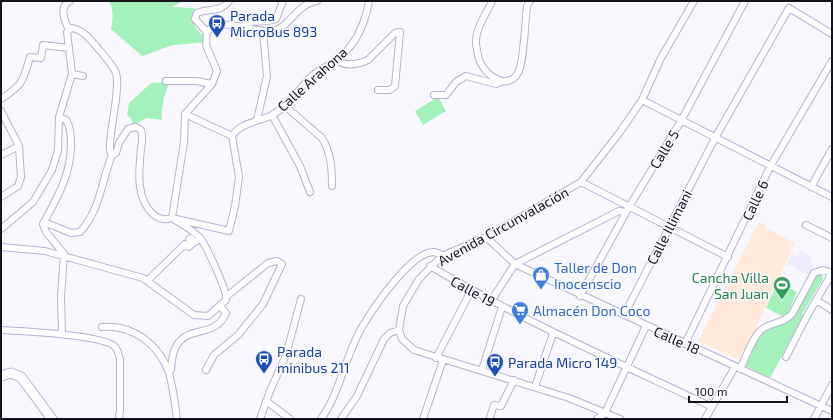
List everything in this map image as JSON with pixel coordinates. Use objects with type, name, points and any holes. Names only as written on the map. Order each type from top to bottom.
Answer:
[{"type":"main road","points":[[1,376],[11,373],[21,377],[52,419]]},
{"type":"street","points":[[1,229],[33,202],[52,170],[58,150],[59,118],[72,74],[67,32],[69,29],[65,22],[64,9],[65,5],[70,1]]},
{"type":"street","points":[[207,32],[197,23],[195,19],[196,13],[218,10],[228,1]]},
{"type":"street","points":[[242,27],[247,22],[265,22],[276,19],[283,1]]},
{"type":"street","points":[[207,32],[217,25],[242,27],[263,32],[280,28],[305,4],[318,1]]},
{"type":"street","name":"Calle Arahona","points":[[232,136],[242,127],[257,120],[272,116],[285,106],[314,74],[337,60],[359,34],[365,22],[369,1]]},
{"type":"street","points":[[492,1],[477,34],[476,43],[480,62],[491,75],[501,82]]},
{"type":"street","points":[[434,95],[446,95],[456,82],[466,76],[496,84],[511,81],[519,72],[527,6],[530,1]]},
{"type":"street","name":"Avenida Circunvalación","points":[[399,330],[403,306],[410,291],[430,266],[442,256],[486,237],[581,182],[620,132],[642,100],[662,58],[694,1]]},
{"type":"street","name":"Calle 5","points":[[580,296],[628,209],[681,121],[745,1]]},
{"type":"street","name":"Calle Illimani","points":[[624,315],[716,138],[789,8],[832,34]]},
{"type":"street","points":[[69,29],[76,29],[87,36],[109,62],[116,74],[115,113],[108,148],[112,155]]},
{"type":"street","points":[[172,218],[184,142],[185,114],[212,84],[217,71],[206,45],[207,32]]},
{"type":"street","points":[[257,120],[267,76],[263,32]]},
{"type":"street","points":[[337,60],[349,64],[364,62],[368,60],[395,33],[400,32],[395,86],[390,90],[378,90]]},
{"type":"street","points":[[1,99],[18,88],[23,81],[30,57],[41,58],[43,45],[69,48]]},
{"type":"street","name":"Calle 6","points":[[685,344],[770,167],[831,65]]},
{"type":"street","points":[[72,74],[83,76]]},
{"type":"street","points":[[166,81],[196,81],[212,84]]},
{"type":"street","points":[[642,100],[770,167],[832,197]]},
{"type":"street","points":[[285,106],[322,138],[332,165],[332,186]]},
{"type":"street","points":[[1,111],[19,146],[20,183],[14,190],[1,197]]},
{"type":"street","points":[[44,222],[72,234],[80,232],[90,219],[100,201],[106,169],[112,155],[116,153],[119,142],[128,129],[136,127],[141,130],[139,172],[142,195],[148,208],[156,216],[168,219],[172,218],[229,231],[235,206],[239,177],[232,136],[185,114]]},
{"type":"street","points":[[272,116],[300,166],[310,192]]},
{"type":"street","points":[[59,118],[66,120],[69,126],[71,137],[70,160],[60,195],[44,222],[44,228],[62,249],[64,257],[62,334]]},
{"type":"street","points":[[1,155],[19,146]]},
{"type":"street","points":[[811,187],[832,150]]},
{"type":"street","points":[[581,182],[628,209],[669,227],[728,257]]},
{"type":"street","points":[[491,301],[515,264],[619,211],[628,209]]},
{"type":"street","points":[[172,218],[192,231],[208,250],[227,296]]},
{"type":"street","points":[[806,225],[832,238]]},
{"type":"street","name":"Calle 18","points":[[486,237],[515,264],[580,296],[832,411]]},
{"type":"street","points":[[148,280],[185,244],[189,247],[193,244],[189,240],[191,238],[195,242],[200,239]]},
{"type":"street","points":[[1,247],[45,252],[115,269],[148,280],[194,315],[208,316],[226,300],[227,296],[268,264],[280,262],[282,264],[281,267],[263,304],[238,335],[214,355],[206,370]]},
{"type":"street","points":[[321,419],[343,376],[355,341],[399,274],[408,265],[422,256],[433,252],[439,253],[442,256]]},
{"type":"street","name":"Calle 19","points":[[430,266],[471,291],[553,333],[712,407]]},
{"type":"street","points":[[705,419],[762,329],[787,320],[792,314],[814,273],[822,270],[832,273],[816,300],[786,358]]},
{"type":"street","points":[[436,358],[471,291]]},
{"type":"street","points":[[260,419],[266,401],[286,355],[301,299]]},
{"type":"street","points":[[816,300],[832,310]]},
{"type":"street","points":[[168,372],[171,370],[172,358],[178,341],[190,333],[214,327],[226,313],[220,306]]},
{"type":"street","points":[[482,370],[502,307]]},
{"type":"street","points":[[597,419],[605,412],[646,326]]},
{"type":"street","points":[[102,327],[122,327],[142,337],[160,356],[168,372],[177,419]]},
{"type":"street","points":[[1,330],[62,334],[109,344],[116,349],[120,360],[119,419]]},
{"type":"street","points":[[341,419],[357,396],[384,339],[390,333],[399,330],[402,339],[408,347],[436,358],[482,370],[535,387],[605,412],[620,419]]},
{"type":"street","points":[[535,387],[553,333]]},
{"type":"street","points":[[423,419],[443,360]]},
{"type":"street","points":[[490,417],[494,405],[501,406],[514,380]]},
{"type":"street","points":[[814,419],[832,385]]},
{"type":"street","points":[[266,401],[290,419]]},
{"type":"shaded area","points":[[759,222],[767,225],[766,228],[795,243],[756,328],[757,329],[741,361],[698,341]]},
{"type":"shaded area","points":[[801,251],[813,258],[810,264],[814,266],[810,276],[787,264],[791,254],[798,257]]},
{"type":"green space","points":[[109,1],[183,1],[172,7],[195,8],[195,27],[201,34],[205,34],[208,42],[173,45],[142,56],[111,29],[113,15]]},
{"type":"green space","points":[[170,82],[163,101],[162,120],[147,118],[132,126],[132,120],[127,115],[129,103],[151,83]]},
{"type":"green space","points":[[438,97],[446,111],[423,125],[415,111]]},
{"type":"green space","points":[[818,274],[822,275],[823,279],[802,314],[804,315],[770,378],[746,366],[760,333],[790,320]]},
{"type":"green space","name":"Cancha Villa San Juan","points":[[778,282],[797,292],[786,318],[766,308]]},
{"type":"place","name":"Parada MicroBus 893","points":[[217,38]]},
{"type":"place","name":"Taller de Don Inocenscio","points":[[541,290]]},
{"type":"place","name":"Cancha Villa San Juan","points":[[782,300]]},
{"type":"place","name":"Almacén Don Coco","points":[[520,325]]},
{"type":"place","name":"Parada minibus 211","points":[[264,374]]},
{"type":"place","name":"Parada Micro 149","points":[[495,377]]}]
